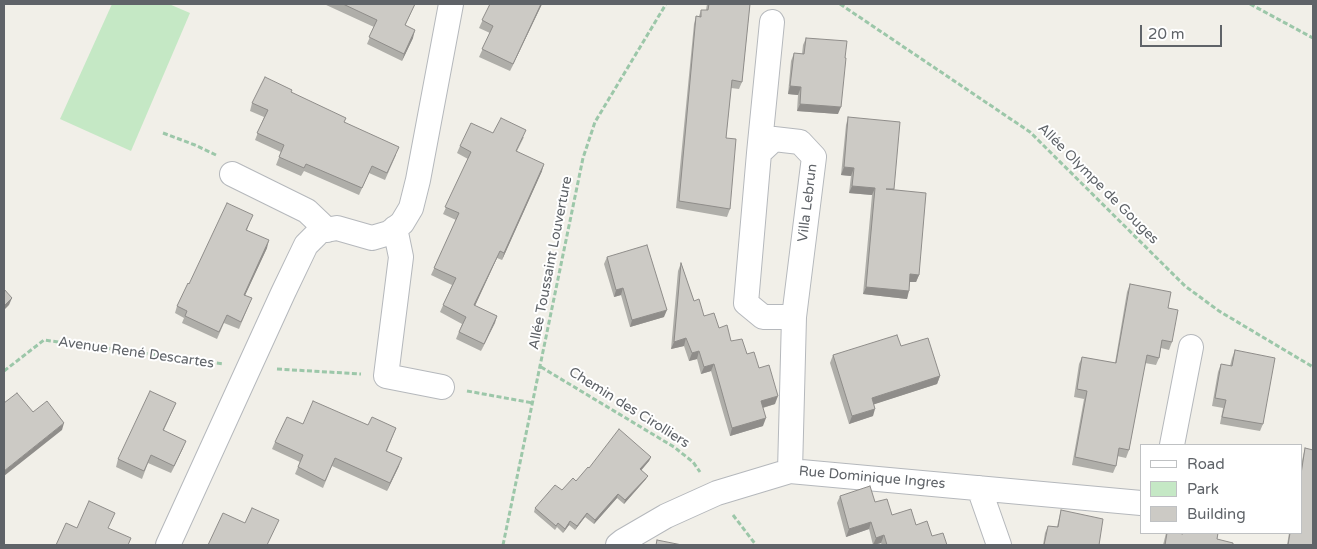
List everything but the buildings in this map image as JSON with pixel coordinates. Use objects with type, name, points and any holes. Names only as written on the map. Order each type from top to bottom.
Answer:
[{"type":"street","points":[[168,545],[306,245],[320,231],[337,228],[372,238],[389,234],[402,223],[411,208],[418,180],[450,4]]},
{"type":"street","points":[[772,22],[746,303],[763,316],[794,317]]},
{"type":"street","name":"Villa Lebrun","points":[[759,153],[774,139],[800,142],[814,157],[794,317],[790,471]]},
{"type":"street","points":[[232,174],[307,211],[327,230]]},
{"type":"street","points":[[395,228],[401,257],[386,376],[442,387]]},
{"type":"street","points":[[1172,444],[1191,346]]},
{"type":"street","name":"Rue Dominique Ingres","points":[[618,545],[666,516],[717,493],[790,471],[1140,503]]},
{"type":"street","points":[[979,488],[999,545]]},
{"type":"path","name":"Allée Toussaint Louverture","points":[[504,545],[583,158],[595,122],[666,4]]},
{"type":"path","name":"Allée Olympe de Gouges","points":[[840,4],[1030,132],[1185,286],[1219,310],[1313,367]]},
{"type":"path","points":[[1250,4],[1313,38]]},
{"type":"path","points":[[162,133],[195,145],[230,162],[232,174]]},
{"type":"path","name":"Avenue René Descartes","points":[[4,371],[44,340],[249,368],[386,376]]},
{"type":"path","name":"Chemin des Cirolliers","points":[[541,367],[674,447],[693,462],[756,545]]},
{"type":"path","points":[[442,387],[534,403]]},
{"type":"green space","points":[[112,4],[169,4],[190,13],[131,151],[60,119]]}]
